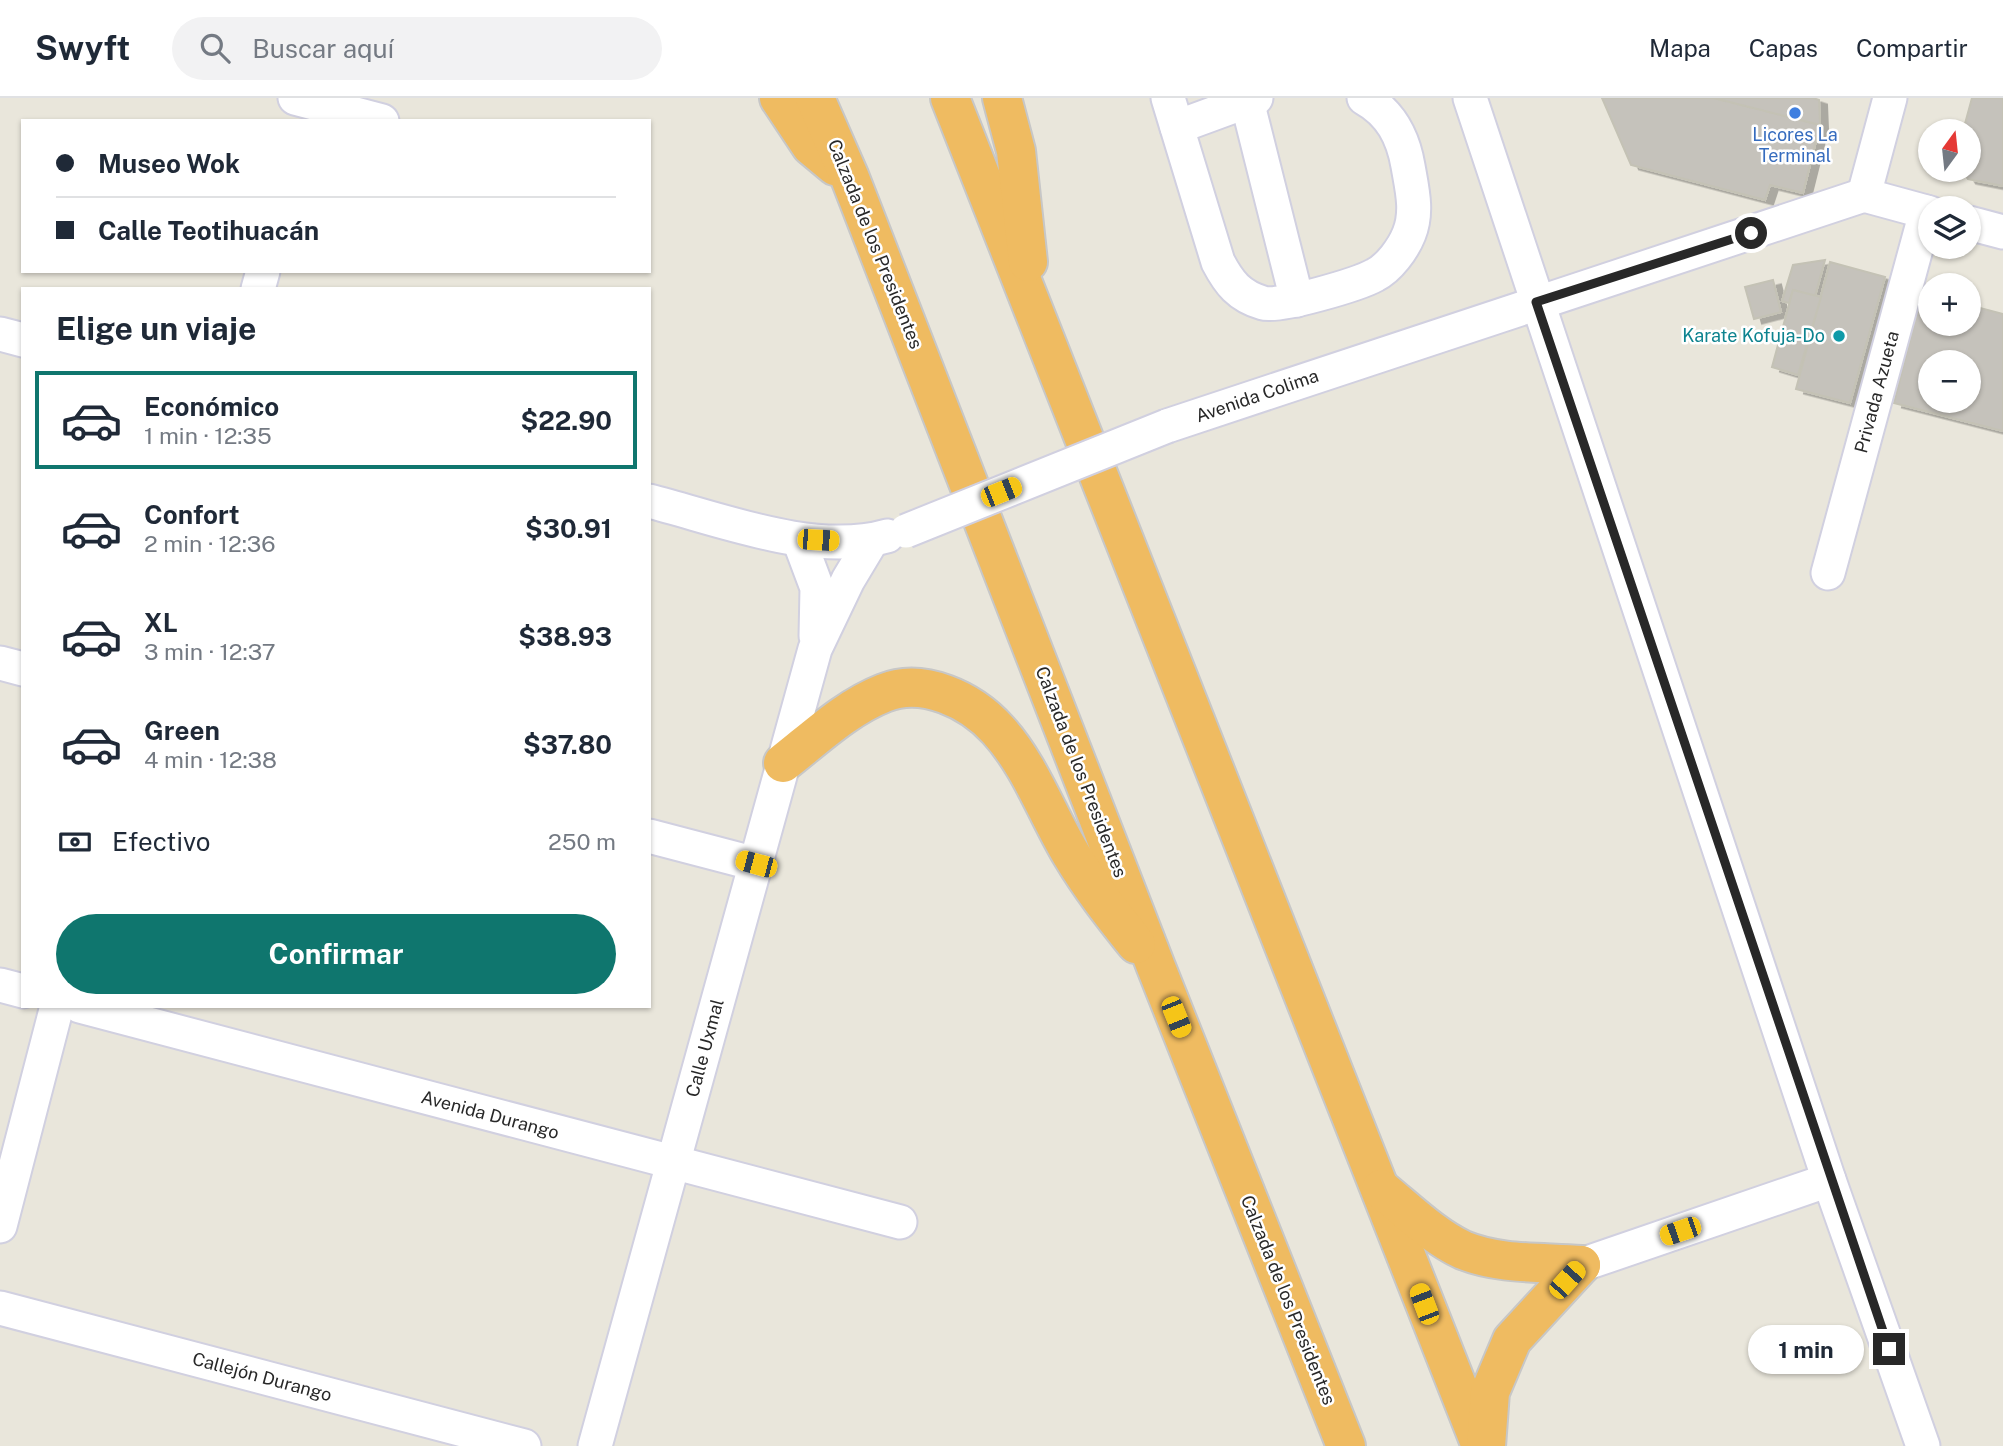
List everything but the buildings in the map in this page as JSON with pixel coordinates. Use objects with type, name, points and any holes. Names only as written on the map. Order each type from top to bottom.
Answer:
[{"type":"highway","points":[[779,98],[811,146],[850,178]]},
{"type":"highway","name":"Calzada de los Presidentes","points":[[815,98],[850,178],[1156,967],[1346,1446]]},
{"type":"highway","points":[[950,98],[1481,1446]]},
{"type":"highway","points":[[1002,98],[1016,151],[1035,319]]},
{"type":"highway","points":[[783,763],[847,713],[885,692],[920,687],[955,698],[998,729],[1042,797],[1096,895],[1156,967]]},
{"type":"highway","points":[[1377,1186],[1436,1234],[1464,1250],[1511,1261],[1581,1265]]},
{"type":"highway","points":[[1486,1446],[1490,1392],[1512,1340],[1581,1265]]},
{"type":"street","points":[[1297,300],[1252,100],[1173,112],[1218,262],[1231,286],[1266,304],[1297,300],[1376,275],[1398,254],[1409,233],[1415,203],[1405,146],[1391,120],[1364,98]]},
{"type":"street","points":[[1470,98],[1829,1180],[1923,1446]]},
{"type":"street","points":[[1890,98],[1864,195],[1918,209]]},
{"type":"street","points":[[306,105],[372,119]]},
{"type":"street","name":"Avenida Colima","points":[[651,502],[799,540],[872,540],[906,531],[1167,426],[1864,195]]},
{"type":"street","points":[[1981,226],[2003,232]]},
{"type":"street","name":"Privada Azueta","points":[[1828,573],[1918,248]]},
{"type":"street","points":[[0,334],[21,339]]},
{"type":"street","name":"Calle Uxmal","points":[[799,540],[817,588],[816,649]]},
{"type":"street","name":"Calle Uxmal","points":[[595,1446],[816,649],[853,571],[872,540]]},
{"type":"street","points":[[0,663],[21,668]]},
{"type":"street","points":[[651,837],[756,864]]},
{"type":"street","points":[[0,985],[21,990]]},
{"type":"street","points":[[0,1226],[56,1008]]},
{"type":"street","name":"Avenida Durango","points":[[88,1008],[901,1223]]},
{"type":"street","points":[[1581,1265],[1829,1180]]},
{"type":"street","name":"Callejón Durango","points":[[0,1308],[524,1446]]},
{"type":"place","name":"Licores La Terminal","points":[[1795,113]]},
{"type":"place","name":"Karate Kofuja-Do","points":[[1839,336]]},
{"type":"route","points":[[1751,233],[1536,302],[1820,1154],[1889,1349]]}]
